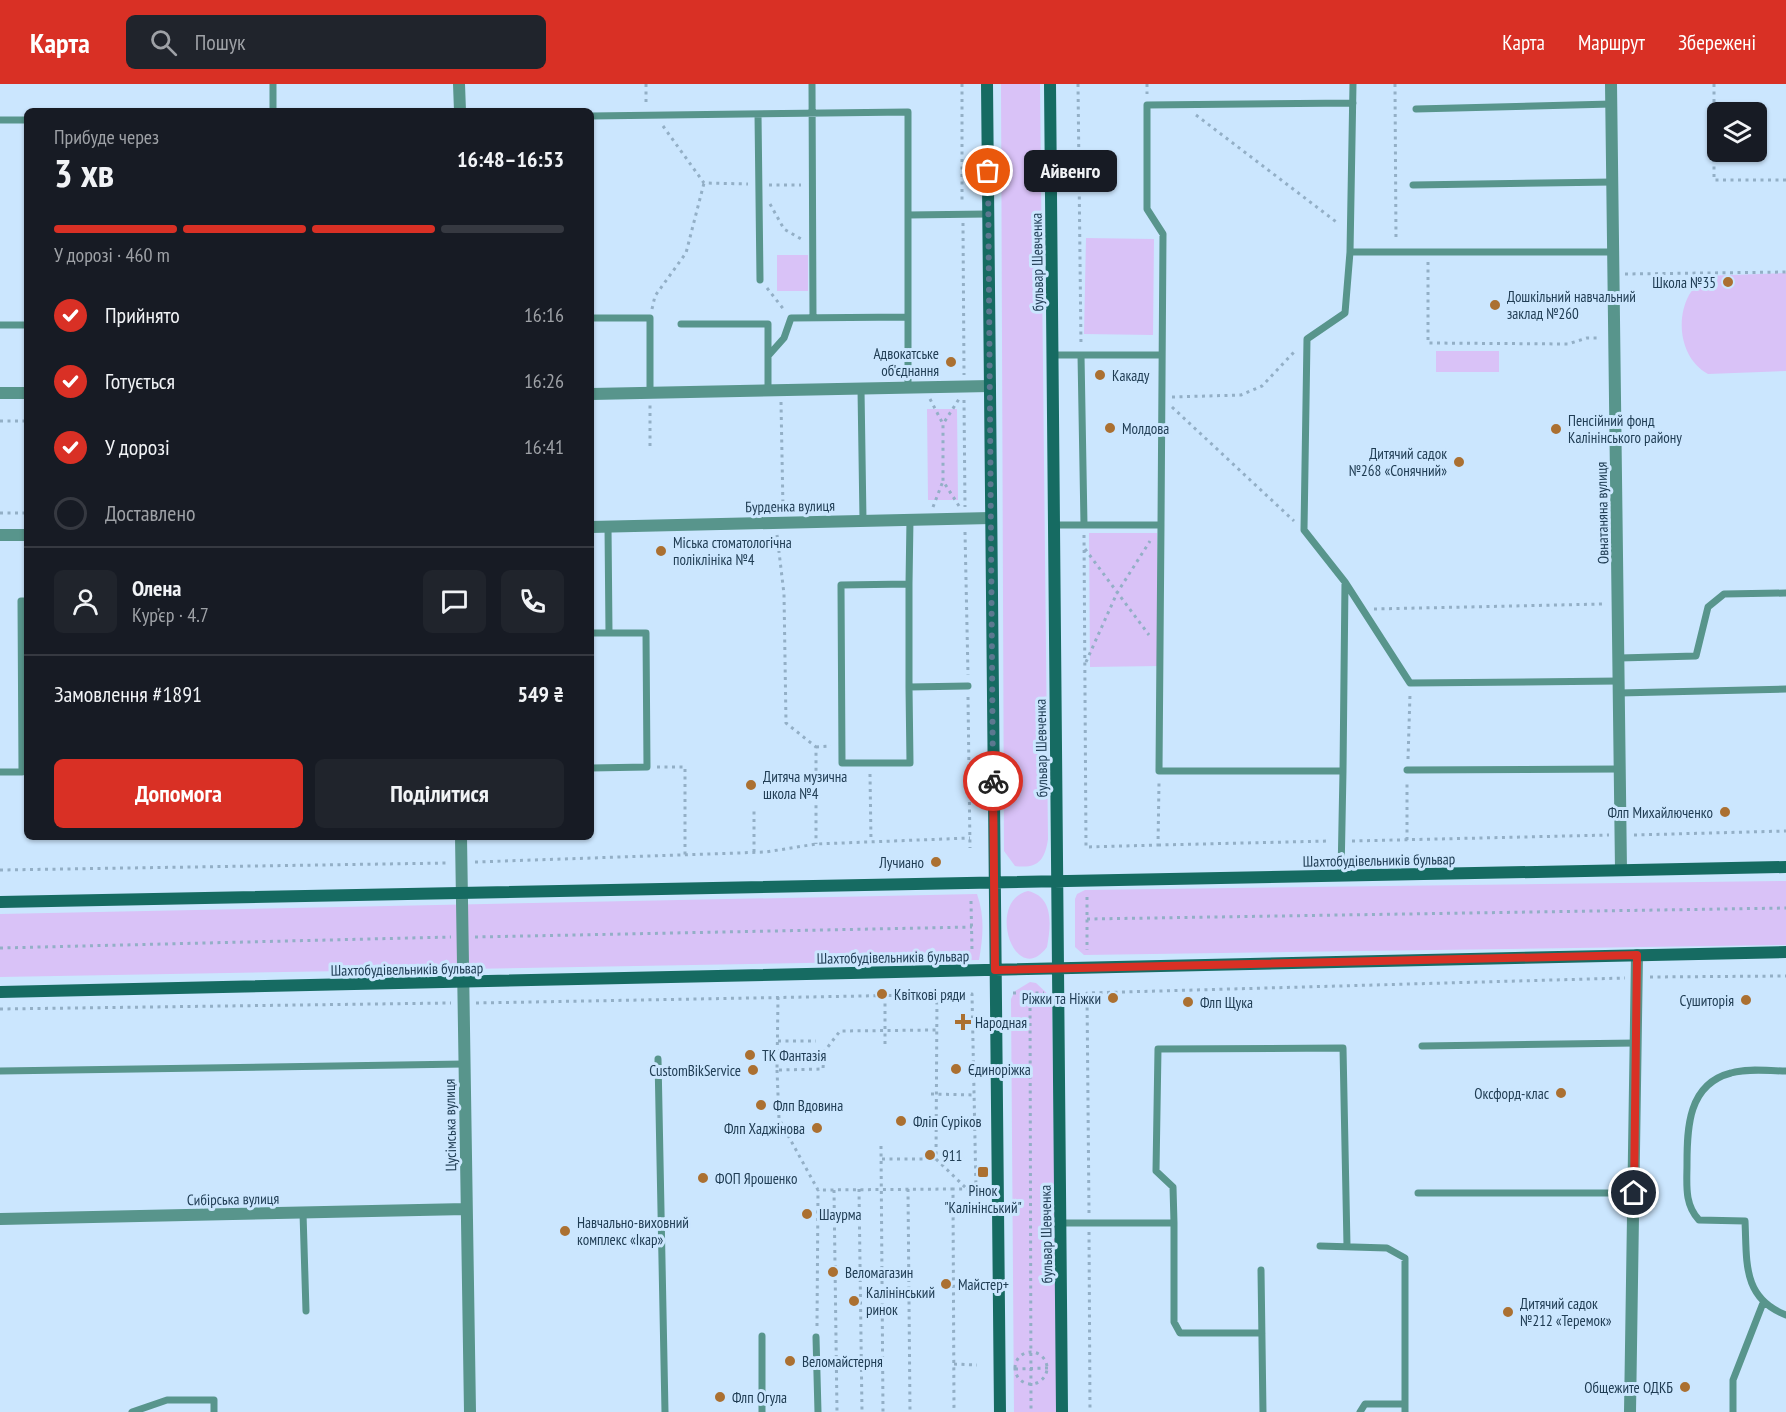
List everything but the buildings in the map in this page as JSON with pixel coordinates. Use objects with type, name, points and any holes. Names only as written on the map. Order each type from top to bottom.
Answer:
[{"type":"main road","points":[[987,84],[1000,1412]]},
{"type":"main road","name":"бульвар Шевченка","points":[[1050,84],[1062,1412]]},
{"type":"main road","name":"Шахтобудівельників бульвар","points":[[0,902],[1786,867]]},
{"type":"main road","name":"Шахтобудівельників бульвар","points":[[0,992],[1786,952]]},
{"type":"street","points":[[459,84],[460,108]]},
{"type":"street","name":"Овнатаняна вулиця","points":[[1611,84],[1621,870]]},
{"type":"street","points":[[594,394],[990,386]]},
{"type":"street","points":[[0,393],[24,393]]},
{"type":"street","name":"Бурденка вулиця","points":[[594,527],[991,518]]},
{"type":"street","points":[[0,535],[24,535]]},
{"type":"street","name":"Цусімська вулиця","points":[[461,840],[470,1412]]},
{"type":"street","points":[[1630,1412],[1637,955]]},
{"type":"street","name":"Сибірська вулиця","points":[[0,1219],[466,1209]]},
{"type":"lane","points":[[273,84],[273,108]]},
{"type":"lane","points":[[812,84],[813,318]]},
{"type":"lane","points":[[1353,84],[1350,252],[1345,313],[1306,339],[1304,530],[1346,582],[1410,683],[1786,689]]},
{"type":"lane","points":[[1344,771],[1159,771],[1162,234],[1147,209],[1147,105],[1353,103]]},
{"type":"lane","points":[[1416,109],[1612,104]]},
{"type":"lane","points":[[594,116],[908,112],[908,387]]},
{"type":"lane","points":[[758,114],[760,280]]},
{"type":"lane","points":[[0,120],[24,120]]},
{"type":"lane","points":[[1413,184],[1613,182]]},
{"type":"lane","points":[[908,215],[988,214]]},
{"type":"lane","points":[[1350,252],[1614,252]]},
{"type":"lane","points":[[594,318],[650,318],[650,394]]},
{"type":"lane","points":[[768,356],[784,338],[791,318],[908,318]]},
{"type":"lane","points":[[681,324],[768,324],[768,391]]},
{"type":"lane","points":[[0,325],[24,325]]},
{"type":"lane","points":[[1053,355],[1161,355]]},
{"type":"lane","points":[[1081,355],[1084,525]]},
{"type":"lane","points":[[861,389],[863,520]]},
{"type":"lane","points":[[909,584],[841,585],[842,763],[910,763],[910,519]]},
{"type":"lane","points":[[1054,525],[1161,525]]},
{"type":"lane","points":[[608,526],[609,633]]},
{"type":"lane","points":[[1341,875],[1346,582]]},
{"type":"lane","points":[[1619,658],[1695,656],[1708,607],[1724,594],[1786,593]]},
{"type":"lane","points":[[0,772],[22,772],[21,601],[24,601]]},
{"type":"lane","points":[[594,633],[646,633],[647,767],[594,768]]},
{"type":"lane","points":[[909,687],[968,686]]},
{"type":"lane","points":[[1407,770],[1620,769]]},
{"type":"lane","points":[[1422,1046],[1636,1043]]},
{"type":"lane","points":[[1262,1332],[1180,1333],[1174,1322],[1173,1187],[1156,1171],[1158,1049],[1343,1048],[1347,1246]]},
{"type":"lane","points":[[658,1059],[665,1412]]},
{"type":"lane","points":[[0,1071],[464,1064]]},
{"type":"lane","points":[[1786,1071],[1742,1071],[1717,1079],[1702,1092],[1692,1107],[1687,1134],[1687,1198],[1690,1211],[1699,1220],[1745,1221],[1747,1265],[1752,1287],[1763,1303],[1786,1315]]},
{"type":"lane","points":[[1418,1193],[1634,1193]]},
{"type":"lane","points":[[303,1213],[306,1311]]},
{"type":"lane","points":[[1061,1223],[1173,1223]]},
{"type":"lane","points":[[1320,1246],[1387,1248],[1405,1258],[1406,1408],[1365,1404],[1360,1412]]},
{"type":"lane","points":[[1261,1270],[1263,1412]]},
{"type":"lane","points":[[1732,1412],[1733,1380],[1763,1303]]},
{"type":"lane","points":[[762,1336],[762,1412]]},
{"type":"lane","points":[[816,1337],[818,1412]]},
{"type":"lane","points":[[132,1412],[167,1400],[214,1400],[214,1412]]},
{"type":"path","points":[[646,84],[650,115],[704,183],[812,185]]},
{"type":"path","points":[[962,84],[964,386]]},
{"type":"path","points":[[1078,84],[1081,355]]},
{"type":"path","points":[[1395,84],[1396,252]]},
{"type":"path","points":[[1714,84],[1714,180],[1786,180]]},
{"type":"path","points":[[1182,105],[1350,232]]},
{"type":"path","points":[[650,318],[655,296],[686,253],[704,183]]},
{"type":"path","points":[[759,185],[784,229],[813,245]]},
{"type":"path","points":[[1428,252],[1428,343],[1568,345],[1587,338],[1615,338]]},
{"type":"path","points":[[1614,275],[1786,272]]},
{"type":"path","points":[[760,280],[791,318]]},
{"type":"path","points":[[1161,397],[1240,395],[1262,386],[1306,339]]},
{"type":"path","points":[[924,387],[943,424],[943,481],[929,519]]},
{"type":"path","points":[[781,391],[779,521],[784,594],[786,723],[816,747],[842,746]]},
{"type":"path","points":[[943,424],[964,392],[965,515],[943,481]]},
{"type":"path","points":[[650,394],[650,446]]},
{"type":"path","points":[[1161,397],[1304,530]]},
{"type":"path","points":[[0,421],[24,421]]},
{"type":"path","points":[[0,513],[24,513]]},
{"type":"path","points":[[965,518],[970,848]]},
{"type":"path","points":[[1084,525],[1086,847],[1786,831]]},
{"type":"path","points":[[1085,663],[1118,593],[1161,525]]},
{"type":"path","points":[[1084,548],[1160,648]]},
{"type":"path","points":[[1363,609],[1618,604]]},
{"type":"path","points":[[816,747],[816,844]]},
{"type":"path","points":[[870,763],[871,841]]},
{"type":"path","points":[[647,767],[685,767],[685,855]]},
{"type":"path","points":[[1158,845],[1159,771]]},
{"type":"path","points":[[754,810],[754,852]]},
{"type":"path","points":[[0,870],[461,863],[754,852],[816,844],[970,838]]},
{"type":"path","points":[[1087,897],[1087,950]]},
{"type":"path","points":[[971,901],[972,950]]},
{"type":"path","points":[[1087,919],[1786,908]]},
{"type":"path","points":[[0,948],[972,927]]},
{"type":"path","points":[[1090,1412],[1087,993],[1786,976]]},
{"type":"path","points":[[1013,993],[1044,993]]},
{"type":"path","points":[[1030,993],[1031,1412]]},
{"type":"path","points":[[936,1159],[937,994]]},
{"type":"path","points":[[0,1010],[972,994],[976,1189],[818,1190]]},
{"type":"path","points":[[885,996],[885,1046]]},
{"type":"path","points":[[778,997],[779,1119],[818,1190],[816,1337]]},
{"type":"path","points":[[777,1070],[823,1069],[824,1052],[840,1031],[937,1030]]},
{"type":"path","points":[[778,1041],[816,1041]]},
{"type":"path","points":[[931,1094],[974,1095]]},
{"type":"path","points":[[881,1146],[884,1412]]},
{"type":"path","points":[[882,1160],[936,1159],[968,1190]]},
{"type":"path","points":[[953,1189],[954,1412]]},
{"type":"path","points":[[834,1190],[837,1412]]},
{"type":"path","points":[[859,1190],[862,1412]]},
{"type":"path","points":[[908,1190],[910,1412]]},
{"type":"path","points":[[1031,1385],[1018,1378],[1015,1369],[1018,1360],[1030,1352],[1041,1355],[1048,1368]]},
{"type":"path","points":[[954,1365],[977,1365]]},
{"type":"path","points":[[1015,1369],[1048,1368]]},
{"type":"path","points":[[1031,1385],[1044,1378],[1048,1368]]},
{"type":"shaded area","points":[[1001,84],[1040,84],[1048,839],[1045,853],[1039,862],[1023,867],[1015,866],[1004,851]]},
{"type":"shaded area","points":[[1086,238],[1154,239],[1153,335],[1084,334]]},
{"type":"shaded area","points":[[777,255],[808,255],[808,291],[777,291]]},
{"type":"shaded area","points":[[1786,273],[1786,371],[1708,374],[1699,367],[1686,349],[1682,316],[1689,295],[1704,276]]},
{"type":"shaded area","points":[[1436,351],[1499,351],[1499,372],[1436,372]]},
{"type":"shaded area","points":[[927,409],[957,409],[958,500],[928,500]]},
{"type":"shaded area","points":[[1089,533],[1157,533],[1159,666],[1090,667]]},
{"type":"shaded area","points":[[1786,881],[1786,945],[1084,955],[1075,947],[1075,899],[1077,894],[1085,890]]},
{"type":"shaded area","points":[[1028,891],[1042,899],[1050,921],[1047,947],[1035,957],[1024,958],[1016,951],[1009,939],[1007,924],[1008,910],[1015,898]]},
{"type":"shaded area","points":[[977,894],[983,927],[979,960],[0,977],[0,914]]},
{"type":"shaded area","points":[[1030,982],[1036,983],[1052,998],[1057,1412],[1014,1412],[1011,999],[1015,991]]},
{"type":"way so far","points":[[988,171],[993,781]]},
{"type":"place","name":"Айвенго","points":[[988,171]]},
{"type":"place","name":"Школа №35","points":[[1728,282]]},
{"type":"place","name":"Дошкільний навчальний заклад №260","points":[[1495,305]]},
{"type":"place","name":"Адвокатське об'єднання","points":[[951,362]]},
{"type":"place","name":"Какаду","points":[[1100,375]]},
{"type":"place","name":"Молдова","points":[[1110,428]]},
{"type":"place","name":"Пенсійний фонд Калінінського району","points":[[1556,429]]},
{"type":"place","name":"Дитячий садок №268 «Сонячний»","points":[[1459,462]]},
{"type":"place","name":"Міська стоматологічна поліклініка №4","points":[[661,551]]},
{"type":"place","name":"Дитяча музична школа №4","points":[[751,785]]},
{"type":"place","name":"Флп Михайлюченко","points":[[1725,812]]},
{"type":"place","name":"Лучиано","points":[[936,862]]},
{"type":"place","name":"Квіткові ряди","points":[[882,994]]},
{"type":"place","name":"Ріжки та Ніжки","points":[[1113,998]]},
{"type":"place","name":"Сушиторiя","points":[[1746,1000]]},
{"type":"place","name":"Флп Щука","points":[[1188,1002]]},
{"type":"place","name":"Народная","points":[[963,1022]]},
{"type":"place","name":"ТК Фантазія","points":[[750,1055]]},
{"type":"place","name":"Єдиноріжка","points":[[956,1069]]},
{"type":"place","name":"CustomBikService","points":[[753,1070]]},
{"type":"place","name":"Оксфорд-клас","points":[[1561,1093]]},
{"type":"place","name":"Флп Вдовина","points":[[761,1105]]},
{"type":"place","name":"Фліп Суріков","points":[[901,1121]]},
{"type":"place","name":"Флп Хаджінова","points":[[817,1128]]},
{"type":"place","name":"911","points":[[930,1155]]},
{"type":"place","name":"Рінок \"Калінінський\"","points":[[983,1172]]},
{"type":"place","name":"ФОП Ярошенко","points":[[703,1178]]},
{"type":"place","name":"Шаурма","points":[[807,1214]]},
{"type":"place","name":"Навчально-виховний комплекс «Ікар»","points":[[565,1231]]},
{"type":"place","name":"Веломагазин","points":[[833,1272]]},
{"type":"place","name":"Майстер+","points":[[946,1284]]},
{"type":"place","name":"Калінінський ринок","points":[[854,1301]]},
{"type":"place","name":"Дитячий садок №212 «Теремок»","points":[[1508,1312]]},
{"type":"place","name":"Веломайстерня","points":[[790,1361]]},
{"type":"place","name":"Общежите ОДКБ","points":[[1685,1387]]},
{"type":"place","name":"Флп Огула","points":[[720,1397]]},
{"type":"route","points":[[993,781],[995,970],[1637,955],[1634,1193]]}]
